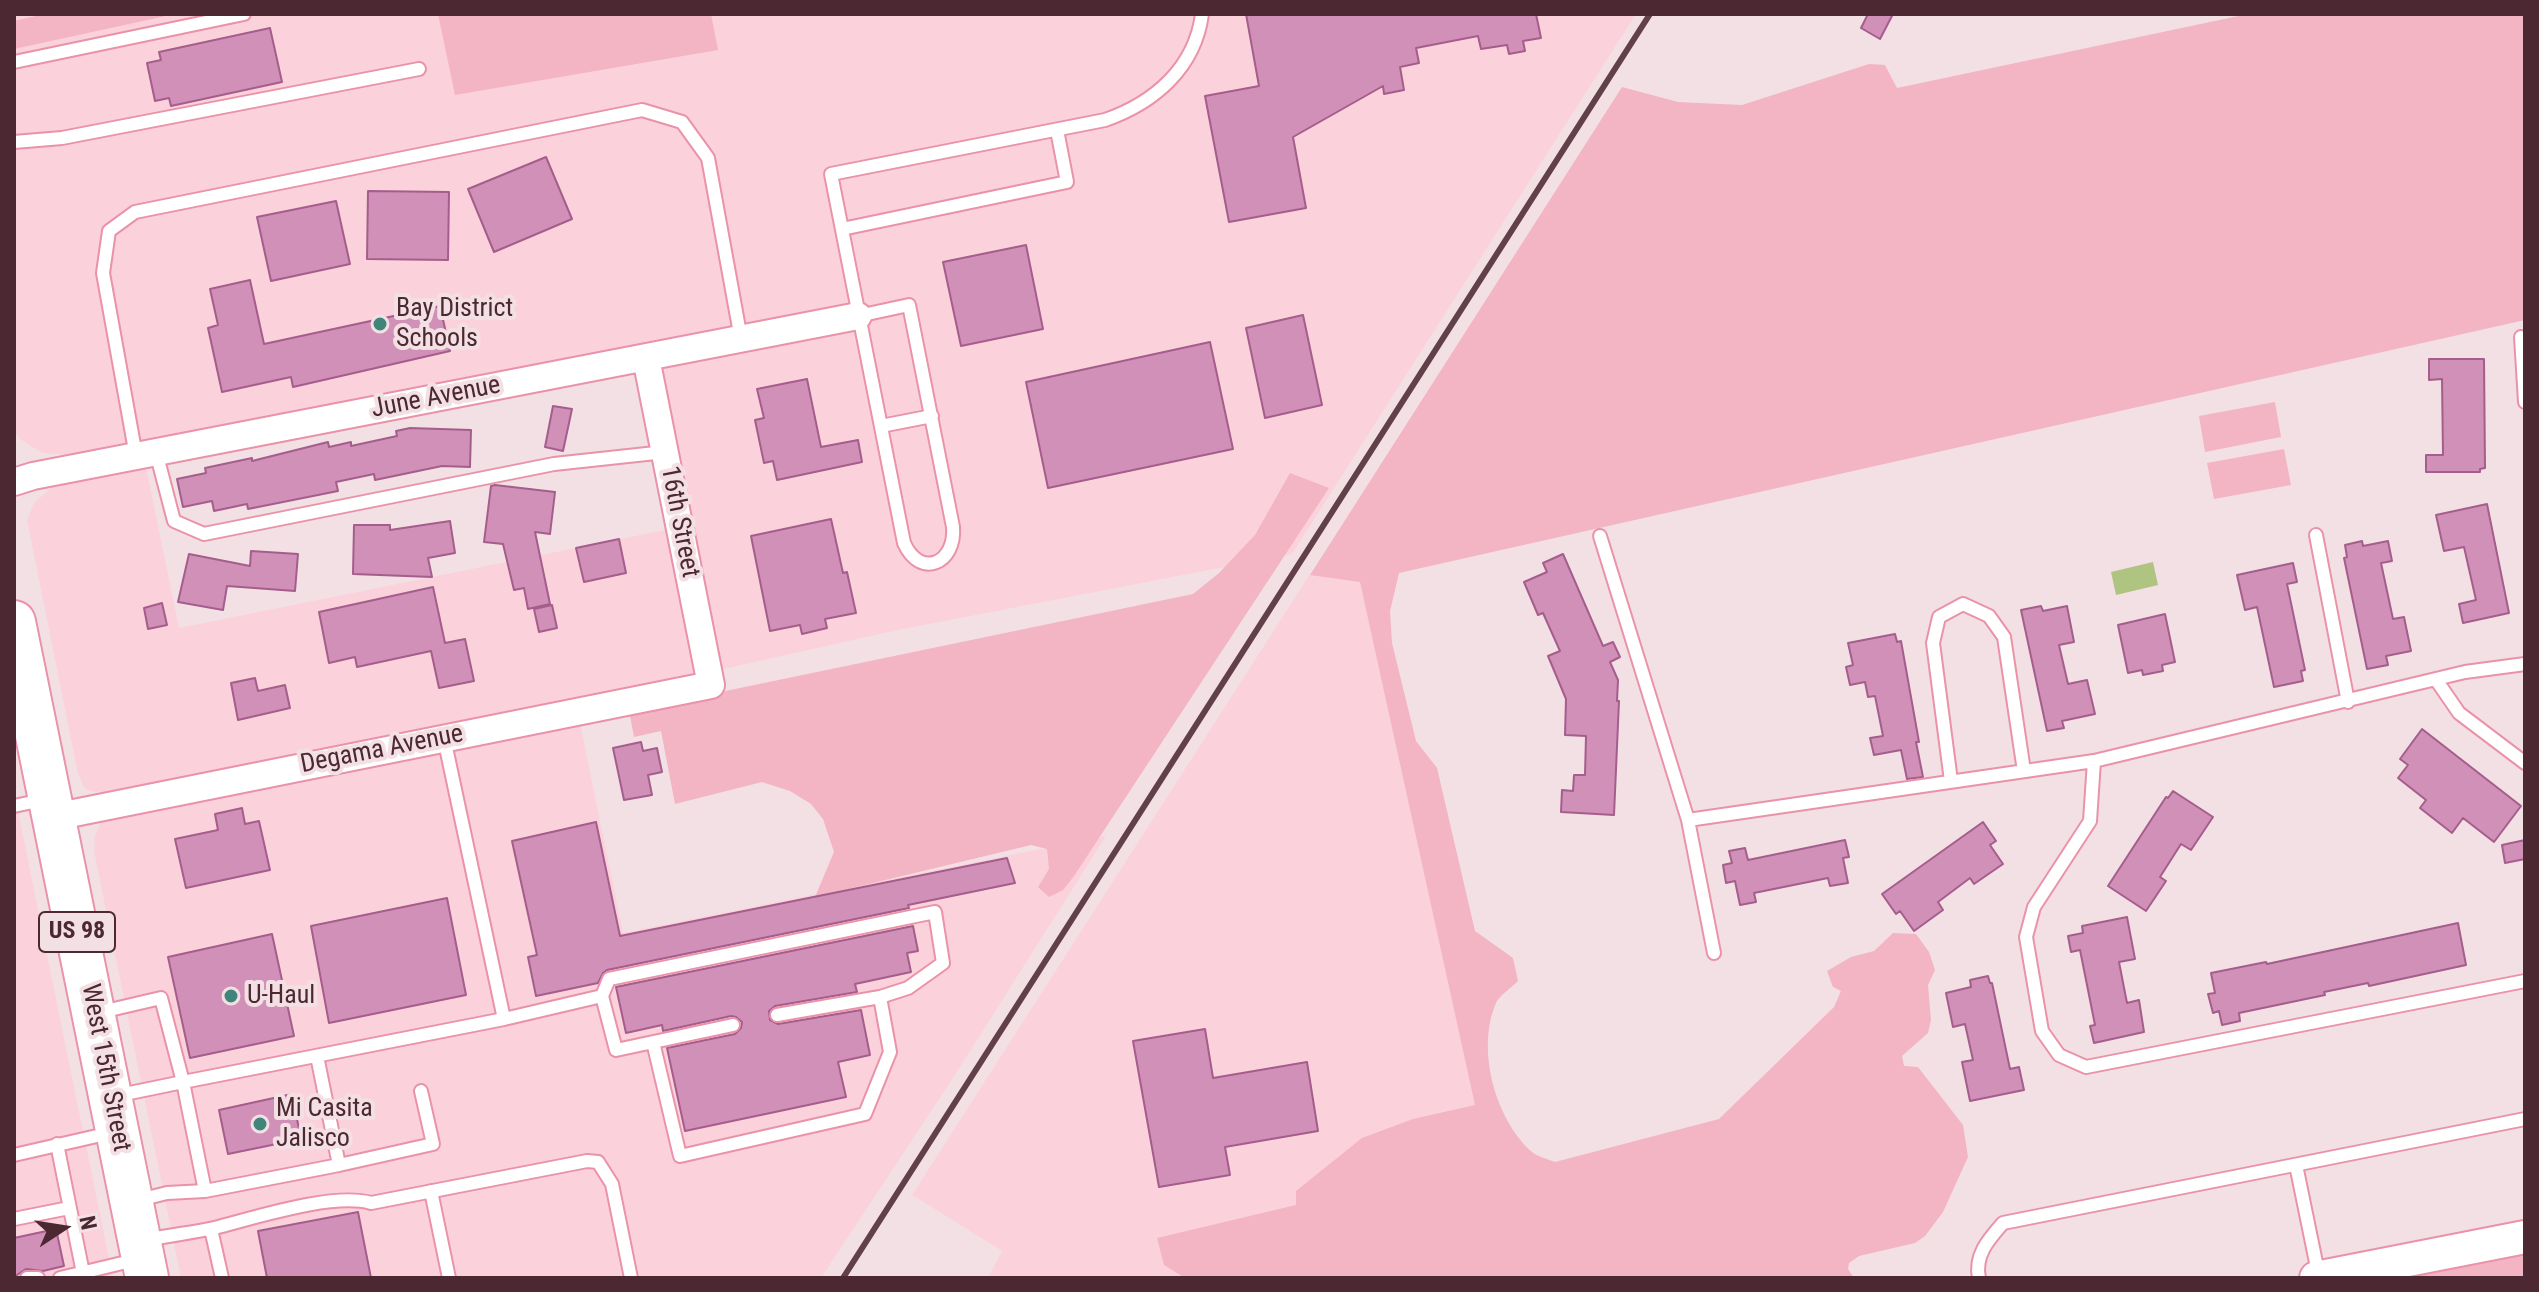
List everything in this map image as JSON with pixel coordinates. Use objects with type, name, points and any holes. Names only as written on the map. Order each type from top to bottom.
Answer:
[{"type":"highway","name":"West 15th Street","points":[[14,622],[21,694],[39,807],[94,1013],[140,1245]]},
{"type":"street","name":"June Avenue","points":[[14,482],[858,316]]},
{"type":"street","name":"16th Street","points":[[646,358],[711,685]]},
{"type":"street","name":"Degama Avenue","points":[[39,807],[444,738],[711,685]]},
{"type":"street","points":[[2318,1278],[2525,1237]]},
{"type":"lane","points":[[14,62],[244,14]]},
{"type":"lane","points":[[858,316],[909,305],[954,538],[948,554],[933,563],[916,560],[905,546],[858,316],[831,174],[1121,115],[1174,78],[1191,54],[1202,14]]},
{"type":"lane","points":[[14,142],[62,138],[419,69]]},
{"type":"lane","points":[[665,452],[554,464],[204,534],[174,521],[146,454],[103,273],[109,231],[135,212],[642,110],[682,122],[708,158],[741,339]]},
{"type":"lane","points":[[842,229],[1067,182],[1057,130]]},
{"type":"lane","points":[[2521,337],[2525,402]]},
{"type":"lane","points":[[881,426],[932,416]]},
{"type":"lane","points":[[2316,535],[2348,702]]},
{"type":"lane","points":[[1600,536],[1688,820],[1714,953]]},
{"type":"lane","points":[[1951,781],[1933,643],[1939,617],[1963,604],[1989,616],[2004,637],[2024,771]]},
{"type":"lane","points":[[1688,820],[2094,761],[2465,672],[2525,664]]},
{"type":"lane","points":[[2437,681],[2459,713],[2525,763]]},
{"type":"lane","points":[[444,738],[504,1019]]},
{"type":"lane","points":[[2094,761],[2090,821],[2034,907],[2026,937],[2042,1031],[2059,1055],[2086,1067],[2525,981]]},
{"type":"lane","points":[[733,1025],[616,1050],[602,996],[609,979],[935,912],[943,963],[908,988],[880,997],[777,1015]]},
{"type":"lane","points":[[14,1155],[57,1144],[183,1082],[504,1019],[602,996]]},
{"type":"lane","points":[[653,1042],[680,1156],[865,1114],[890,1052],[880,997]]},
{"type":"lane","points":[[94,1013],[161,998],[183,1082],[205,1191]]},
{"type":"lane","points":[[317,1056],[339,1165]]},
{"type":"lane","points":[[140,1245],[167,1193],[205,1191],[433,1144],[421,1091]]},
{"type":"lane","points":[[1979,1278],[1977,1267],[1985,1243],[2003,1223],[2525,1119]]},
{"type":"lane","points":[[57,1144],[83,1273]]},
{"type":"lane","points":[[60,1278],[83,1273],[140,1245],[257,1216],[355,1198],[371,1203],[587,1161],[598,1162],[612,1184],[631,1278]]},
{"type":"lane","points":[[2296,1165],[2318,1278]]},
{"type":"lane","points":[[431,1191],[449,1278]]},
{"type":"lane","points":[[14,1219],[69,1208]]},
{"type":"lane","points":[[211,1229],[222,1278]]},
{"type":"lane","points":[[27,1278],[38,1278]]},
{"type":"shaded area","name":"Bay District Schools","points":[[14,14],[1636,14],[1292,554],[898,630],[719,670],[661,367],[838,331],[833,307],[178,437],[71,455],[42,453],[20,439],[14,431]]},
{"type":"shaded area","points":[[45,14],[175,14],[14,49],[14,21]]},
{"type":"shaded area","points":[[438,14],[711,14],[718,50],[455,95]]},
{"type":"shaded area","points":[[2248,14],[2525,14],[2525,320],[1399,573],[1390,611],[1392,643],[1416,741],[1437,768],[1475,931],[1513,958],[1518,981],[1496,1003],[1488,1041],[1489,1062],[1499,1102],[1519,1138],[1534,1154],[1555,1162],[1719,1119],[1834,1007],[1841,991],[1833,987],[1827,971],[1851,957],[1874,951],[1893,933],[1916,934],[1929,952],[1935,970],[1928,985],[1931,1020],[1928,1033],[1902,1056],[1904,1066],[1918,1067],[1963,1125],[1968,1157],[1943,1212],[1925,1236],[1915,1243],[1859,1256],[1849,1263],[1848,1269],[1854,1278],[1185,1278],[1164,1265],[1157,1238],[1296,1205],[1296,1191],[1362,1138],[1413,1119],[1475,1105],[1360,582],[1310,575],[1622,87],[1678,102],[1742,105],[1869,64],[1885,65],[1897,88]]},
{"type":"shaded area","points":[[2275,402],[2281,437],[2205,452],[2199,416]]},
{"type":"shaded area","points":[[2284,449],[2291,485],[2214,499],[2207,463]]},
{"type":"shaded area","points":[[146,467],[179,628],[670,529],[695,662],[692,675],[688,680],[112,794],[90,791],[84,787],[78,774],[27,520],[34,503],[52,487]]},
{"type":"shaded area","points":[[1290,473],[1329,488],[1074,876],[1063,890],[1049,897],[1038,887],[1049,869],[1047,849],[1031,845],[815,897],[834,852],[823,819],[811,804],[790,791],[762,782],[675,804],[661,731],[634,737],[629,711],[1193,594],[1219,573],[1255,535]]},
{"type":"shaded area","points":[[2153,562],[2158,585],[2116,595],[2111,572]]},
{"type":"shaded area","points":[[1357,565],[1492,1181],[1177,1248],[1184,1278],[988,1278],[1002,1251],[912,1195],[1310,574]]},
{"type":"shaded area","name":"U-Haul","points":[[580,723],[623,933],[1106,836],[953,1078],[821,1278],[181,1278],[94,851],[95,835],[101,822]]},
{"type":"shaded area","points":[[14,791],[54,989],[113,1278],[14,1278]]},
{"type":"shaded area","points":[[2525,1251],[2525,1278],[2385,1278]]},
{"type":"building","points":[[1246,14],[1536,14],[1541,38],[1523,41],[1525,51],[1509,54],[1507,45],[1481,49],[1478,36],[1416,48],[1419,63],[1400,67],[1404,90],[1384,94],[1383,86],[1293,137],[1306,208],[1229,222],[1205,96],[1259,86]]},
{"type":"building","points":[[1868,14],[1893,14],[1880,39],[1861,28]]},
{"type":"building","points":[[270,28],[282,82],[171,106],[169,98],[155,101],[147,63],[161,60],[159,52]]},
{"type":"building","points":[[546,157],[572,219],[494,252],[468,189]]},
{"type":"building","points":[[368,191],[449,192],[448,260],[367,259]]},
{"type":"building","points":[[336,201],[350,264],[271,281],[257,217]]},
{"type":"building","points":[[1026,245],[1043,329],[961,346],[943,262]]},
{"type":"building","points":[[250,280],[264,344],[440,306],[450,351],[293,387],[291,377],[222,392],[208,328],[218,325],[210,289]]},
{"type":"building","points":[[1303,315],[1322,405],[1265,418],[1246,328]]},
{"type":"building","points":[[1210,342],[1233,449],[1048,488],[1026,382]]},
{"type":"building","points":[[2429,359],[2484,359],[2485,468],[2480,472],[2426,472],[2426,455],[2443,455],[2442,379],[2429,380]]},
{"type":"building","points":[[807,379],[821,447],[858,440],[862,462],[777,480],[773,461],[764,463],[755,420],[764,418],[757,389]]},
{"type":"building","points":[[553,406],[572,409],[563,451],[545,447]]},
{"type":"building","points":[[410,428],[471,430],[470,467],[442,466],[375,480],[374,474],[336,482],[338,491],[248,509],[247,504],[214,511],[212,501],[183,507],[177,479],[206,473],[205,468],[252,458],[252,461],[328,442],[329,447],[351,442],[351,446],[397,436],[396,431]]},
{"type":"building","points":[[491,486],[555,492],[550,534],[535,532],[550,604],[528,609],[524,588],[514,590],[503,544],[484,542]]},
{"type":"building","points":[[2487,504],[2509,613],[2463,623],[2459,604],[2476,600],[2464,547],[2444,551],[2436,515]]},
{"type":"building","points":[[831,519],[856,613],[825,619],[827,628],[802,634],[800,625],[770,631],[751,536]]},
{"type":"building","points":[[450,521],[455,553],[428,558],[432,577],[353,574],[354,525],[390,525],[390,530]]},
{"type":"building","points":[[619,539],[626,573],[584,582],[576,548]]},
{"type":"building","points":[[2362,541],[2363,546],[2388,541],[2392,561],[2381,563],[2393,619],[2404,617],[2411,651],[2386,656],[2388,665],[2367,669],[2344,558],[2347,557],[2345,545]]},
{"type":"building","points":[[251,551],[298,554],[295,591],[227,586],[223,610],[178,602],[189,554],[250,566]]},
{"type":"building","points":[[1563,554],[1603,646],[1613,642],[1620,657],[1610,662],[1618,680],[1619,701],[1614,815],[1561,812],[1562,790],[1573,791],[1574,775],[1585,775],[1586,736],[1565,735],[1566,699],[1548,656],[1560,651],[1543,613],[1538,615],[1524,582],[1547,572],[1543,563]]},
{"type":"building","points":[[2293,563],[2297,582],[2287,584],[2305,670],[2301,671],[2303,681],[2274,687],[2257,607],[2245,610],[2237,575]]},
{"type":"building","points":[[433,587],[445,643],[465,639],[474,681],[439,688],[431,651],[357,667],[355,657],[329,663],[319,612]]},
{"type":"building","points":[[162,603],[167,625],[148,629],[144,608]]},
{"type":"building","points":[[552,605],[557,628],[539,632],[534,609]]},
{"type":"building","points":[[2041,606],[2043,611],[2067,606],[2074,642],[2059,645],[2068,684],[2087,680],[2095,714],[2062,721],[2064,728],[2047,731],[2021,610]]},
{"type":"building","points":[[2165,614],[2175,662],[2162,665],[2163,671],[2143,675],[2142,670],[2128,673],[2118,625]]},
{"type":"building","points":[[1895,634],[1897,642],[1901,641],[1923,777],[1907,779],[1901,750],[1874,755],[1870,738],[1883,736],[1875,696],[1868,697],[1865,682],[1850,685],[1846,667],[1853,665],[1848,643]]},
{"type":"building","points":[[255,678],[258,691],[285,685],[290,708],[238,720],[231,683]]},
{"type":"building","points":[[2422,729],[2521,806],[2494,842],[2463,818],[2452,833],[2420,808],[2426,800],[2398,778],[2408,765],[2400,759]]},
{"type":"building","points":[[641,742],[643,751],[657,748],[662,772],[648,775],[652,795],[624,800],[613,748]]},
{"type":"building","points":[[2173,791],[2213,817],[2191,850],[2181,844],[2160,877],[2166,881],[2146,911],[2108,886]]},
{"type":"building","points":[[242,808],[245,824],[259,821],[270,870],[186,888],[175,839],[218,830],[215,814]]},
{"type":"building","points":[[596,822],[620,936],[1007,858],[1015,883],[607,970],[598,983],[536,996],[528,957],[537,955],[512,841]]},
{"type":"building","points":[[1983,822],[1996,841],[1990,845],[2003,864],[1974,884],[1970,878],[1938,902],[1943,910],[1914,931],[1900,911],[1896,914],[1882,894]]},
{"type":"building","points":[[1845,840],[1849,857],[1843,858],[1848,883],[1830,886],[1828,878],[1754,893],[1756,902],[1740,905],[1735,881],[1726,883],[1723,865],[1732,863],[1729,851],[1745,848],[1748,860]]},
{"type":"building","points":[[2525,840],[2525,859],[2505,863],[2502,845]]},
{"type":"building","points":[[447,898],[466,995],[329,1023],[311,926]]},
{"type":"building","points":[[2127,917],[2135,959],[2119,962],[2127,1003],[2139,1000],[2144,1032],[2094,1043],[2090,1026],[2095,1025],[2080,950],[2071,952],[2068,936],[2083,933],[2082,926]]},
{"type":"building","points":[[2458,923],[2466,965],[2369,986],[2368,983],[2324,992],[2325,995],[2239,1013],[2240,1021],[2222,1025],[2219,1011],[2213,1013],[2208,994],[2215,993],[2211,973]]},
{"type":"building","points":[[913,926],[918,951],[907,953],[911,972],[855,984],[857,992],[775,1006],[769,1011],[770,1020],[778,1024],[861,1010],[870,1055],[838,1062],[846,1097],[685,1131],[667,1048],[735,1034],[742,1022],[731,1016],[663,1031],[662,1025],[626,1033],[616,987]]},
{"type":"building","name":"U-Haul","points":[[272,934],[294,1036],[190,1058],[168,957]]},
{"type":"building","points":[[1988,976],[2010,1069],[2019,1067],[2024,1090],[1970,1101],[1962,1062],[1973,1060],[1965,1024],[1953,1027],[1946,993],[1971,987],[1970,980]]},
{"type":"building","points":[[1205,1029],[1213,1078],[1307,1062],[1318,1131],[1225,1147],[1230,1175],[1159,1187],[1133,1041]]},
{"type":"building","name":"Mi Casita Jalisco","points":[[292,1094],[301,1139],[228,1154],[219,1110]]},
{"type":"building","points":[[358,1212],[371,1278],[267,1278],[258,1231]]},
{"type":"building","points":[[56,1229],[64,1266],[43,1271],[26,1269],[14,1277],[14,1238]]},
{"type":"railway","points":[[843,1278],[1650,14]]},
{"type":"place","name":"Bay District Schools","points":[[380,324]]},
{"type":"place","name":"U-Haul","points":[[231,996]]},
{"type":"place","name":"Mi Casita Jalisco","points":[[260,1124]]}]
